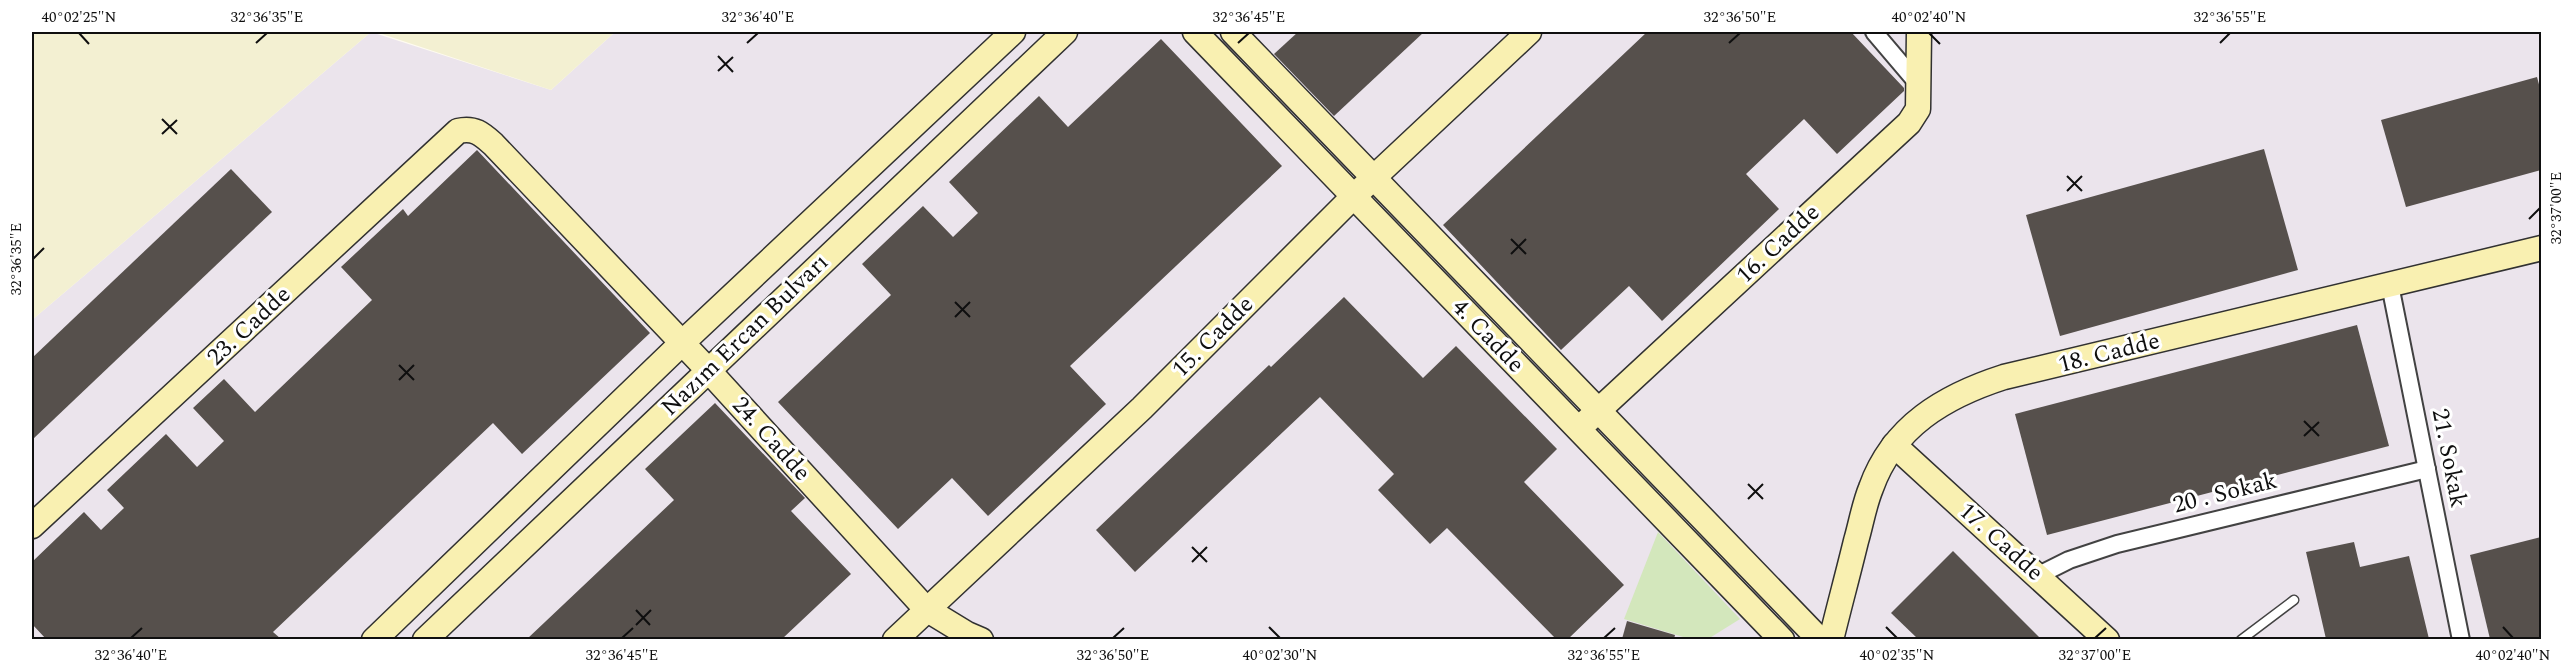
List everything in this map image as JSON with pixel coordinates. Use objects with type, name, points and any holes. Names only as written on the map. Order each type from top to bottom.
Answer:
[{"type":"street","name":"Nazım Ercan Bulvarı","points":[[374,639],[682,343],[1013,32]]},
{"type":"street","name":"Nazım Ercan Bulvarı","points":[[425,639],[1065,32]]},
{"type":"street","name":"4. Cadde","points":[[1194,32],[1577,430],[1782,639]]},
{"type":"street","name":"4. Cadde","points":[[1233,32],[1820,639]]},
{"type":"street","name":"15. Cadde","points":[[894,639],[1142,408],[1353,197],[1529,32]]},
{"type":"street","points":[[1874,32],[1919,85]]},
{"type":"street","name":"16. Cadde","points":[[1577,430],[1909,123],[1918,109],[1919,32]]},
{"type":"street","name":"24. Cadde","points":[[467,129],[476,130],[493,144],[708,370],[926,609],[967,634],[981,639]]},
{"type":"street","name":"23. Cadde","points":[[32,526],[459,131],[467,129]]},
{"type":"street","name":"18. Cadde","points":[[1831,639],[1870,488],[1894,445],[1915,422],[1968,389],[1995,380],[2541,248]]},
{"type":"street","name":"21. Sokak","points":[[2390,285],[2461,639]]},
{"type":"street","name":"17. Cadde","points":[[1894,445],[2107,639]]},
{"type":"street","name":"20 . Sokak","points":[[2039,575],[2069,560],[2117,544],[2427,469]]},
{"type":"lane","points":[[2241,639],[2294,600]]},
{"type":"shaded area","points":[[32,32],[371,32],[32,320]]},
{"type":"shaded area","points":[[371,32],[551,90],[615,32],[2541,32],[2541,639],[32,639],[32,320]]},
{"type":"shaded area","points":[[376,32],[615,32],[551,90]]},
{"type":"green space","points":[[1658,532],[1740,619],[1708,639],[1693,640],[1624,619]]},
{"type":"building","points":[[1298,32],[1424,32],[1334,116],[1274,54]]},
{"type":"building","points":[[1647,32],[1851,32],[1904,88],[1904,91],[1837,154],[1804,119],[1746,174],[1779,209],[1662,321],[1629,286],[1561,350],[1443,225]]},
{"type":"building","points":[[1161,39],[1282,166],[1070,366],[1106,404],[988,516],[952,478],[898,529],[778,402],[891,295],[862,264],[923,206],[953,237],[978,213],[949,182],[1039,96],[1068,127]]},
{"type":"building","points":[[2537,77],[2541,92],[2541,170],[2406,207],[2381,120]]},
{"type":"building","points":[[2264,149],[2298,270],[2060,336],[2026,215]]},
{"type":"building","points":[[477,150],[650,333],[522,454],[493,423],[273,632],[281,639],[46,639],[32,624],[32,562],[84,512],[101,530],[124,508],[107,490],[166,434],[197,467],[224,441],[193,408],[224,379],[255,412],[372,300],[341,267],[403,209],[408,216]]},
{"type":"building","points":[[231,169],[272,212],[32,440],[32,358]]},
{"type":"building","points":[[1344,297],[1423,378],[1456,346],[1557,449],[1524,482],[1624,585],[1568,639],[1556,639],[1447,528],[1430,544],[1378,490],[1394,474],[1320,397],[1135,572],[1096,530]]},
{"type":"building","points":[[2357,325],[2389,446],[2047,535],[2015,414]]},
{"type":"building","points":[[715,403],[805,498],[791,511],[851,574],[782,639],[527,639],[674,500],[645,469]]},
{"type":"building","points":[[2541,537],[2541,639],[2490,639],[2470,555]]},
{"type":"building","points":[[2354,542],[2360,567],[2409,556],[2429,639],[2326,639],[2306,552]]},
{"type":"building","points":[[1953,551],[2041,639],[1918,639],[1891,613]]},
{"type":"building","points":[[1627,621],[1675,635],[1674,639],[1622,639]]}]
